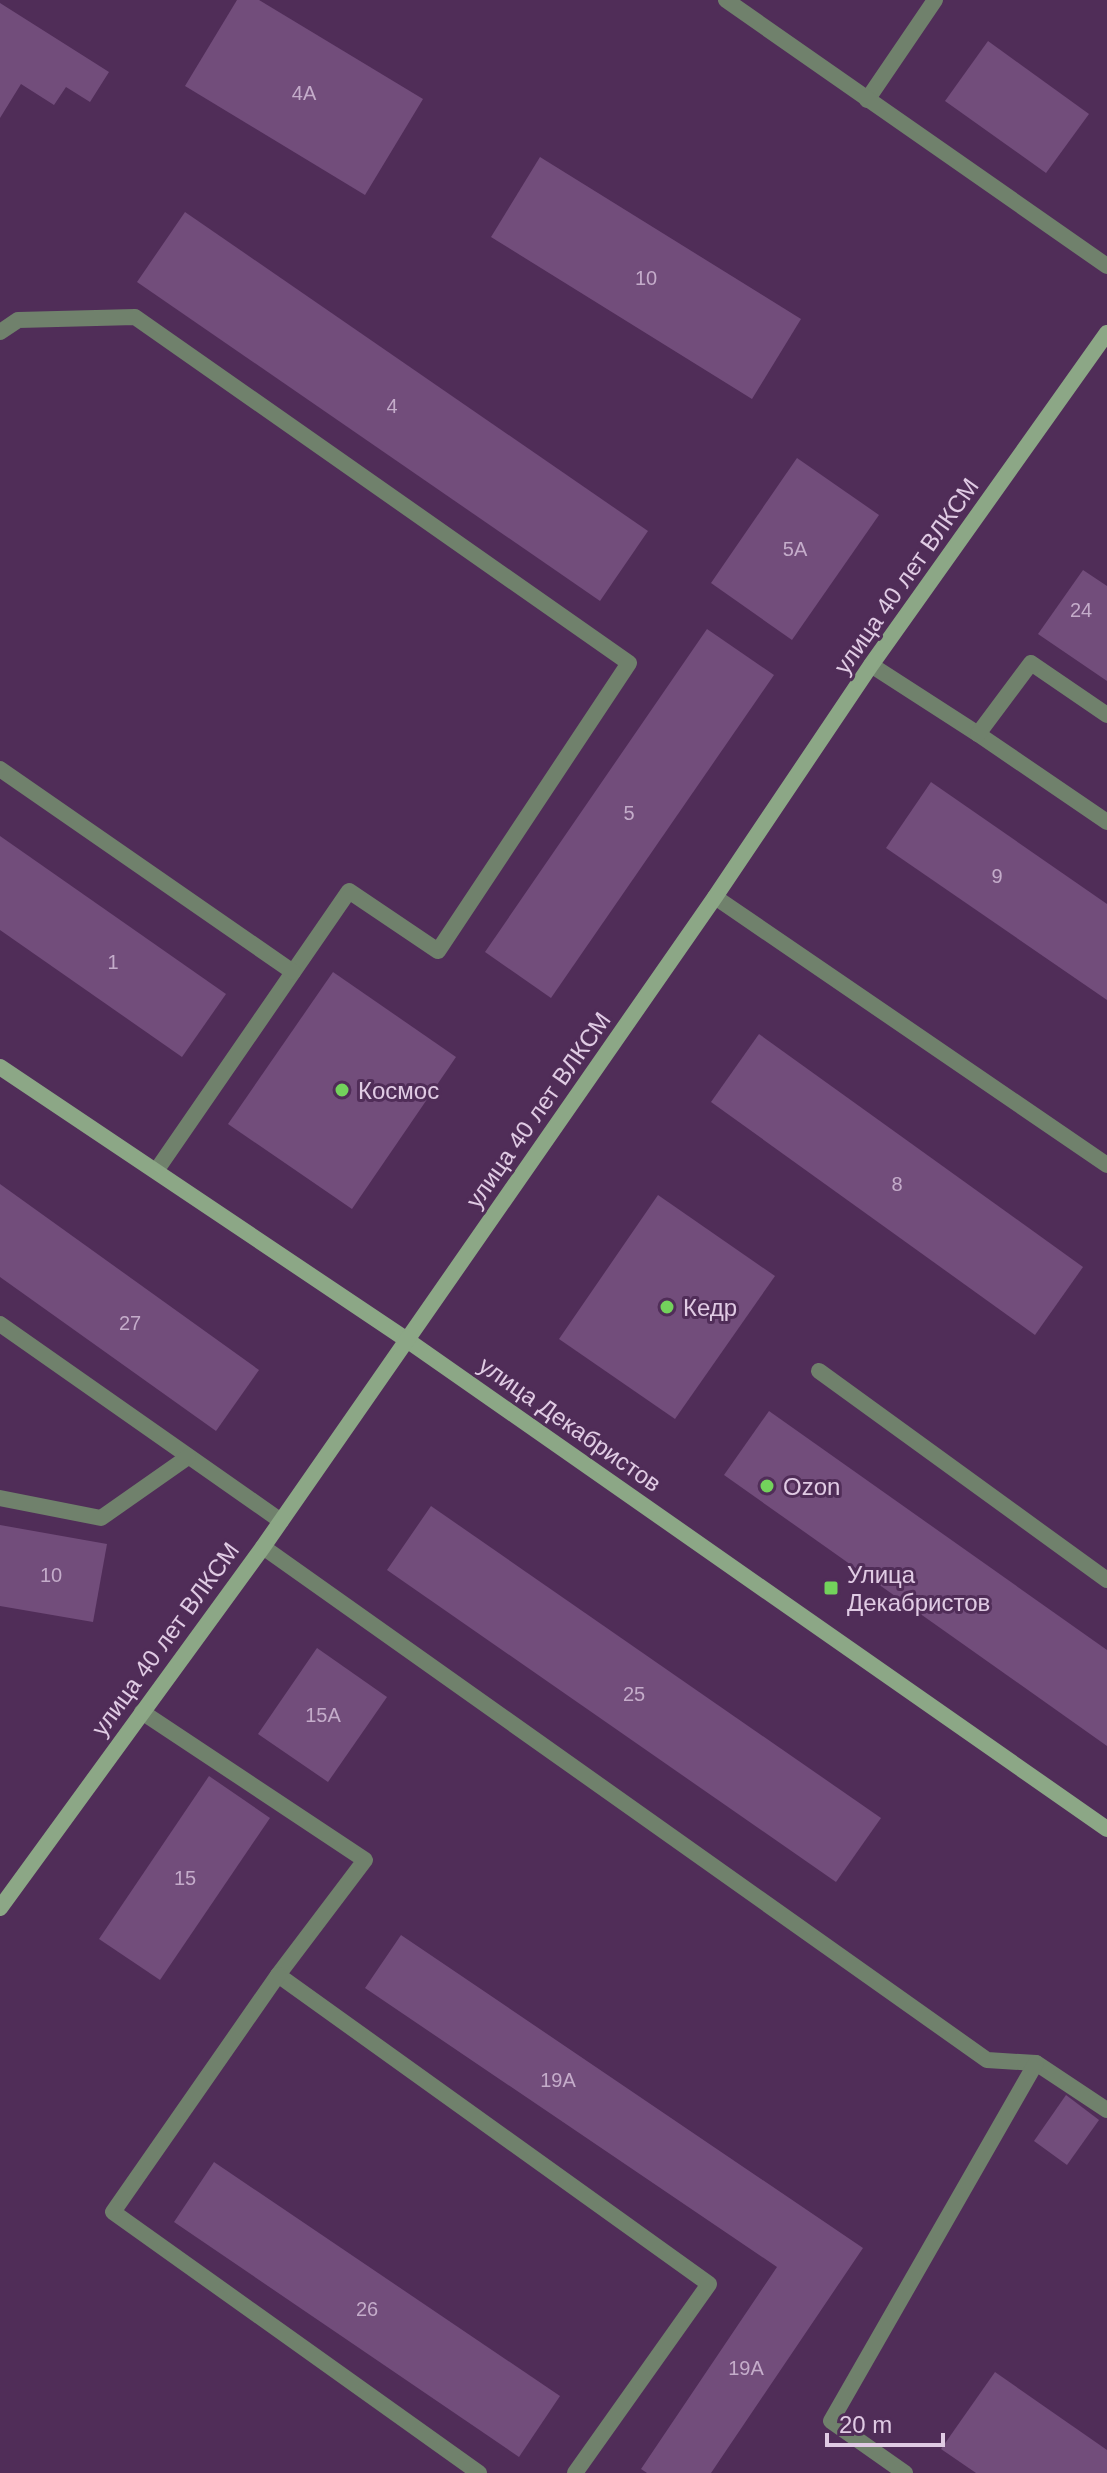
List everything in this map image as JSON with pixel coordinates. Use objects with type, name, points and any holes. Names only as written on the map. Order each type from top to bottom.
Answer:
[{"type":"main road","name":"улица 40 лет ВЛКСМ","points":[[0,1908],[263,1547],[715,897],[871,665],[1107,333]]},
{"type":"main road","name":"улица Декабристов","points":[[0,1067],[407,1340],[1107,1829]]},
{"type":"street","points":[[726,0],[1107,266]]},
{"type":"street","points":[[867,100],[935,0]]},
{"type":"street","points":[[0,332],[18,320],[135,317],[629,663],[438,951],[349,891],[156,1171]]},
{"type":"street","points":[[978,734],[1031,663],[1107,715]]},
{"type":"street","points":[[871,665],[1107,822]]},
{"type":"street","points":[[0,769],[293,972]]},
{"type":"street","points":[[715,897],[1107,1165]]},
{"type":"street","points":[[0,1324],[281,1521]]},
{"type":"street","points":[[819,1371],[1107,1580]]},
{"type":"street","points":[[0,1498],[101,1518],[188,1457]]},
{"type":"street","points":[[263,1547],[987,2060],[1036,2063],[1107,2110]]},
{"type":"street","points":[[142,1712],[365,1860],[278,1975],[113,2212],[479,2473]]},
{"type":"street","points":[[278,1975],[709,2284],[575,2473]]},
{"type":"street","points":[[905,2473],[831,2421],[1036,2063]]},
{"type":"building","points":[[237,0],[259,0],[423,99],[365,195],[185,86]]},
{"type":"building","points":[[0,3],[109,72],[90,102],[66,87],[54,105],[21,84],[0,118]]},
{"type":"building","points":[[988,41],[1089,114],[1046,173],[945,101]]},
{"type":"building","points":[[540,157],[801,319],[752,399],[491,237]]},
{"type":"building","points":[[185,212],[648,531],[600,601],[137,282]]},
{"type":"building","points":[[797,458],[879,515],[792,640],[711,583]]},
{"type":"building","points":[[1083,570],[1107,586],[1107,681],[1038,634]]},
{"type":"building","points":[[707,629],[774,675],[551,998],[485,952]]},
{"type":"building","points":[[931,782],[1107,904],[1107,1000],[886,848]]},
{"type":"building","points":[[0,836],[226,994],[182,1057],[0,930]]},
{"type":"building","name":"Космос","points":[[333,972],[456,1057],[352,1209],[228,1124]]},
{"type":"building","points":[[759,1034],[1083,1267],[1035,1335],[711,1102]]},
{"type":"building","points":[[0,1184],[259,1370],[216,1431],[0,1277]]},
{"type":"building","name":"Кедр","points":[[658,1195],[775,1276],[675,1419],[559,1339]]},
{"type":"building","points":[[769,1411],[1107,1650],[1107,1746],[724,1475]]},
{"type":"building","points":[[431,1506],[881,1818],[836,1882],[387,1570]]},
{"type":"building","points":[[0,1525],[107,1544],[93,1622],[0,1606]]},
{"type":"building","points":[[317,1648],[387,1697],[328,1782],[258,1734]]},
{"type":"building","points":[[209,1776],[270,1818],[160,1980],[99,1939]]},
{"type":"building","points":[[401,1935],[863,2248],[711,2473],[647,2473],[641,2469],[777,2267],[365,1988]]},
{"type":"building","points":[[1066,2095],[1099,2120],[1067,2165],[1034,2141]]},
{"type":"building","points":[[214,2162],[560,2396],[519,2457],[174,2222]]},
{"type":"building","points":[[995,2372],[1107,2450],[1107,2473],[976,2473],[941,2449]]},
{"type":"place","name":"Космос","points":[[342,1090]]},
{"type":"place","name":"Кедр","points":[[667,1307]]},
{"type":"place","name":"Ozon","points":[[767,1486]]},
{"type":"place","name":"Улица Декабристов","points":[[831,1588]]}]
